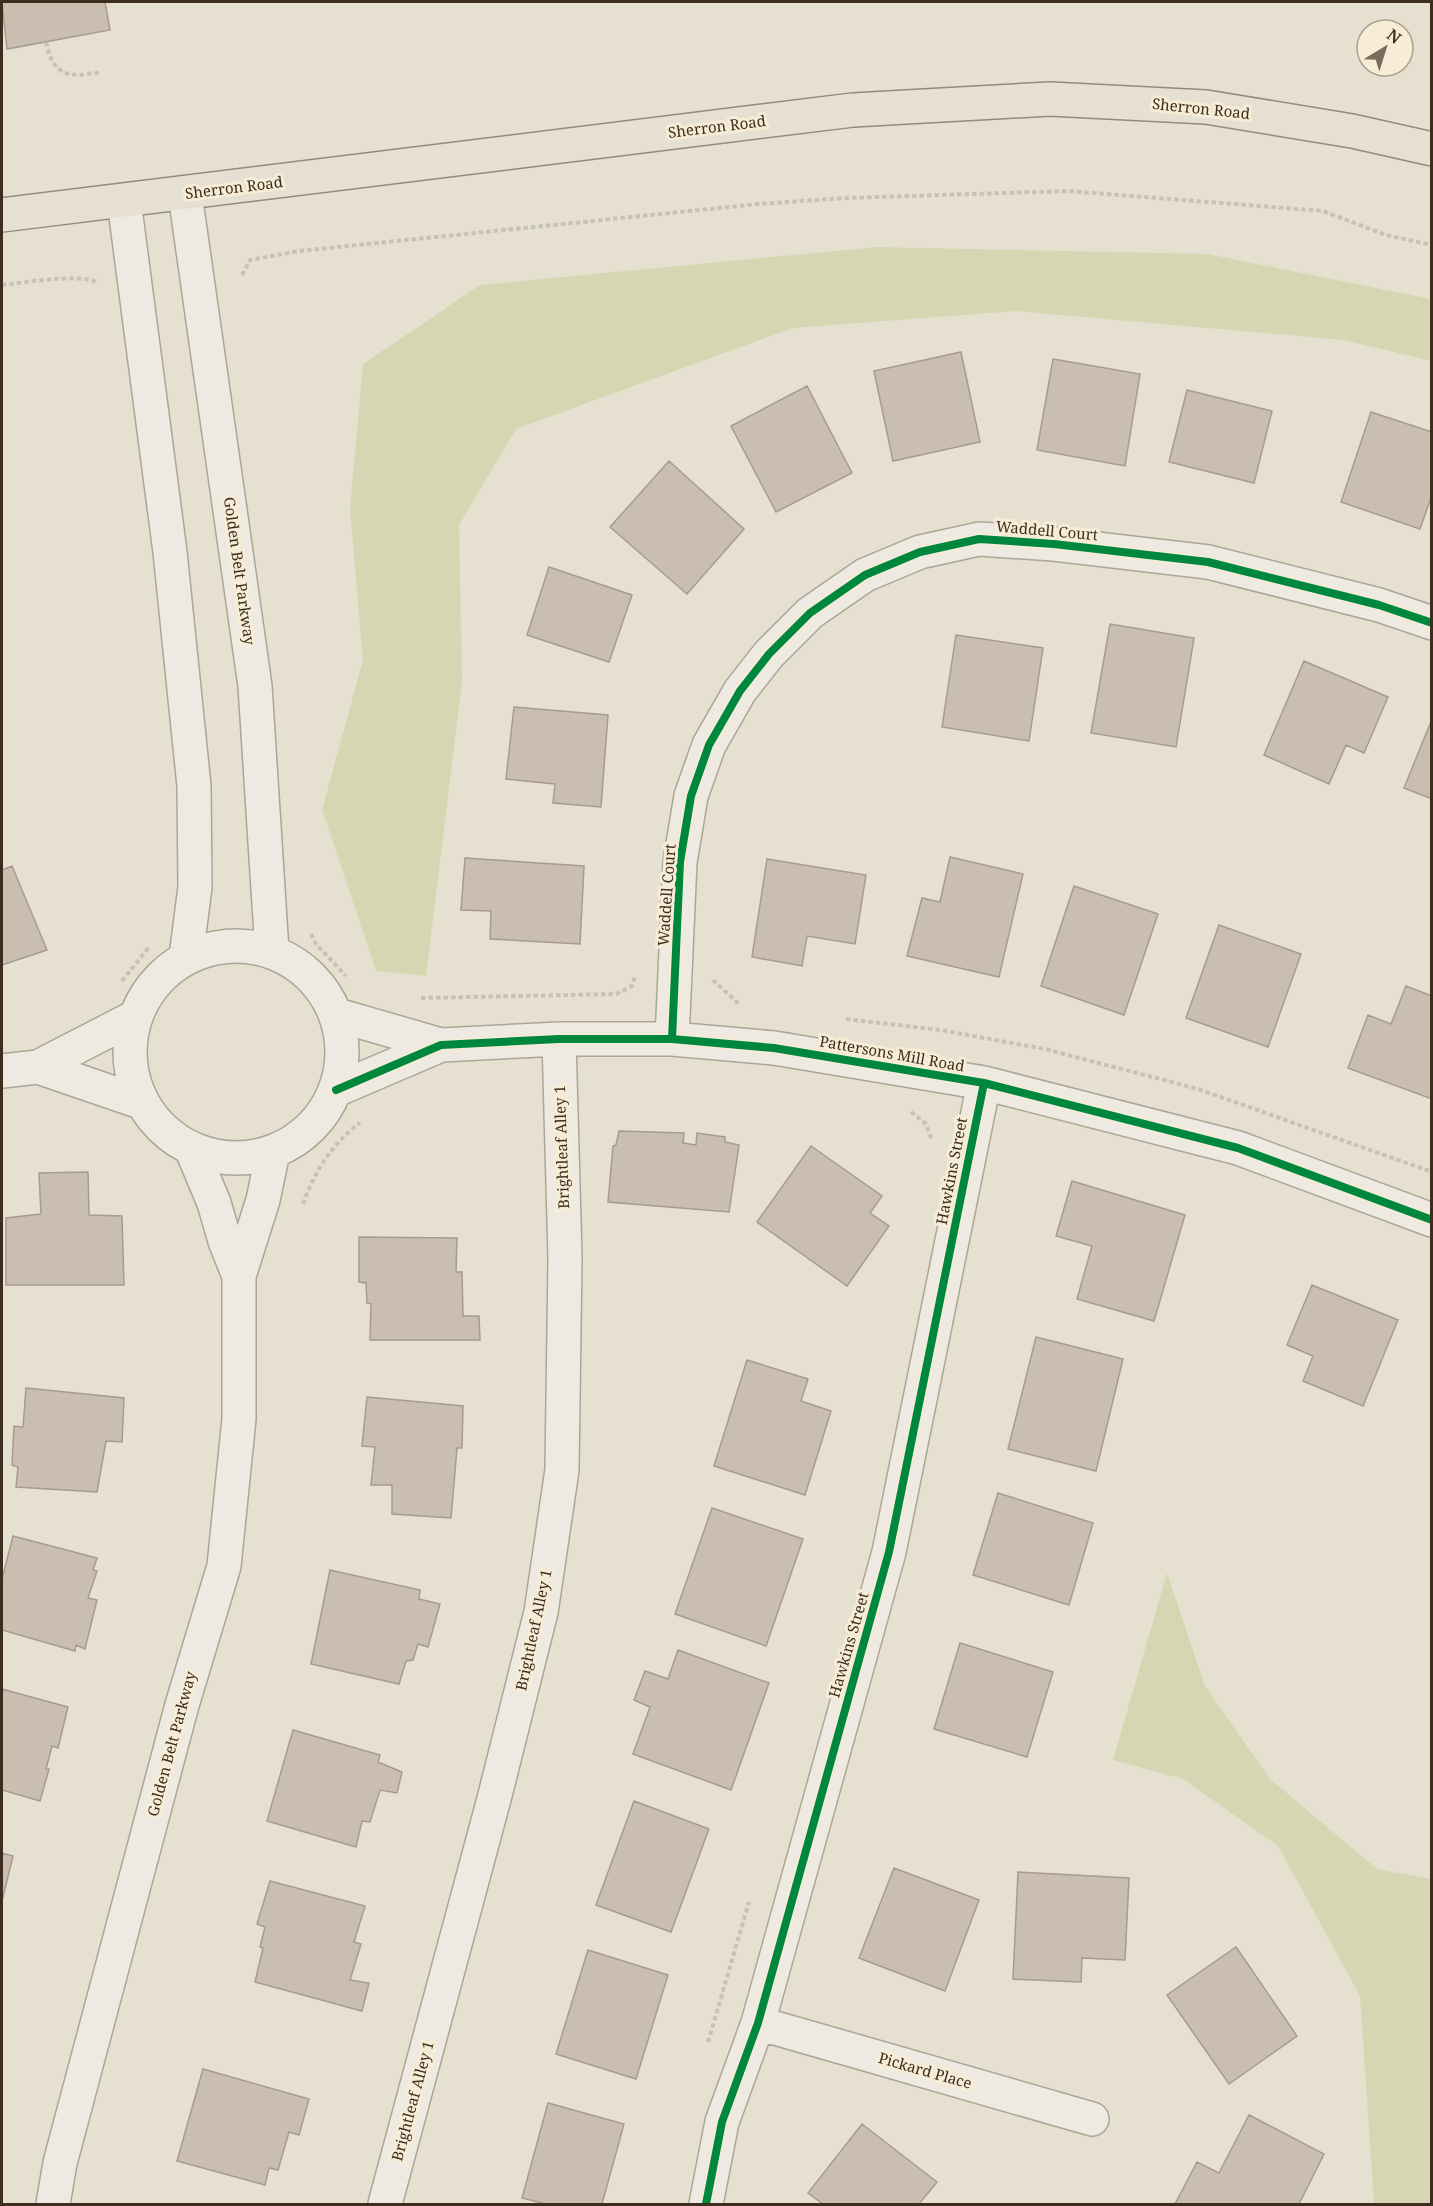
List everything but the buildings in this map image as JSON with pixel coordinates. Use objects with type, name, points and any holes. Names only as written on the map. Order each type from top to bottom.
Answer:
[{"type":"main road","name":"Sherron Road","points":[[2,215],[854,110],[1050,99],[1206,107],[1352,130],[1431,149]]},
{"type":"street","name":"Golden Belt Parkway","points":[[185,194],[255,686],[272,951]]},
{"type":"street","points":[[124,201],[170,552],[194,786],[195,887],[186,957]]},
{"type":"street","name":"Waddell Court","points":[[672,1040],[680,861],[691,796],[709,745],[740,691],[769,654],[810,613],[865,576],[920,552],[979,539],[1054,544],[1208,562],[1379,605],[1431,623]]},
{"type":"street","points":[[243,945],[272,951],[299,966],[321,987],[337,1015],[342,1040],[343,1065],[336,1090],[322,1116],[300,1137],[273,1152],[246,1158],[218,1156],[191,1148],[163,1129],[143,1103],[132,1075],[130,1046],[135,1017],[147,993],[164,973],[186,957],[214,947],[243,945]]},
{"type":"street","name":"Pattersons Mill Road","points":[[337,1015],[441,1045],[559,1039],[672,1040],[774,1048],[984,1083],[1238,1148],[1431,1220]]},
{"type":"street","points":[[2,1071],[38,1067],[135,1017]]},
{"type":"street","name":"Brightleaf Alley 1","points":[[385,2205],[542,1612],[562,1470],[565,1258],[559,1039]]},
{"type":"street","name":"Pattersons Mill Road","points":[[336,1090],[441,1045]]},
{"type":"street","points":[[38,1067],[143,1103]]},
{"type":"street","name":"Hawkins Street","points":[[706,2205],[722,2122],[758,2023],[889,1552],[984,1083]]},
{"type":"street","name":"Golden Belt Parkway","points":[[191,1148],[214,1203],[225,1241],[239,1276]]},
{"type":"street","name":"Golden Belt Parkway","points":[[53,2205],[60,2163],[182,1705],[224,1566],[239,1419],[239,1276],[263,1200],[273,1152]]},
{"type":"street","name":"Pickard Place","points":[[758,2023],[1092,2119]]},
{"type":"path","points":[[46,42],[50,61],[62,71],[76,76],[102,72]]},
{"type":"path","points":[[242,275],[250,260],[298,251],[534,226],[802,201],[1068,191],[1323,211],[1386,235],[1431,245]]},
{"type":"path","points":[[2,285],[72,278],[92,279],[99,283]]},
{"type":"path","points":[[311,933],[316,944],[342,974],[352,979]]},
{"type":"path","points":[[117,987],[151,945]]},
{"type":"path","points":[[417,998],[616,994],[632,986],[638,967]]},
{"type":"path","points":[[712,979],[722,990]]},
{"type":"path","points":[[903,1110],[913,1112],[926,1124],[932,1142],[931,1151]]},
{"type":"path","points":[[302,1208],[309,1186],[324,1159],[351,1130],[368,1117]]},
{"type":"path","points":[[708,2043],[750,1900]]},
{"type":"green space","points":[[877,247],[1208,254],[1431,299],[1431,361],[1344,340],[1016,311],[793,328],[516,429],[459,525],[462,682],[426,976],[376,971],[322,810],[363,660],[350,509],[363,364],[480,285]]},
{"type":"green space","points":[[1167,1573],[1205,1686],[1270,1779],[1377,1869],[1431,1879],[1431,2204],[1374,2204],[1360,1996],[1278,1846],[1183,1779],[1113,1760]]},
{"type":"cycle path","points":[[672,1039],[680,862],[691,796],[709,745],[740,691],[769,654],[810,613],[865,575],[920,552],[979,539],[1054,544],[1208,562],[1379,605],[1432,623]]},
{"type":"cycle path","points":[[336,1090],[441,1045],[559,1039],[672,1039],[774,1048],[984,1083],[1238,1148],[1432,1220]]},
{"type":"cycle path","points":[[706,2204],[722,2122],[758,2023],[889,1552],[984,1083]]}]
